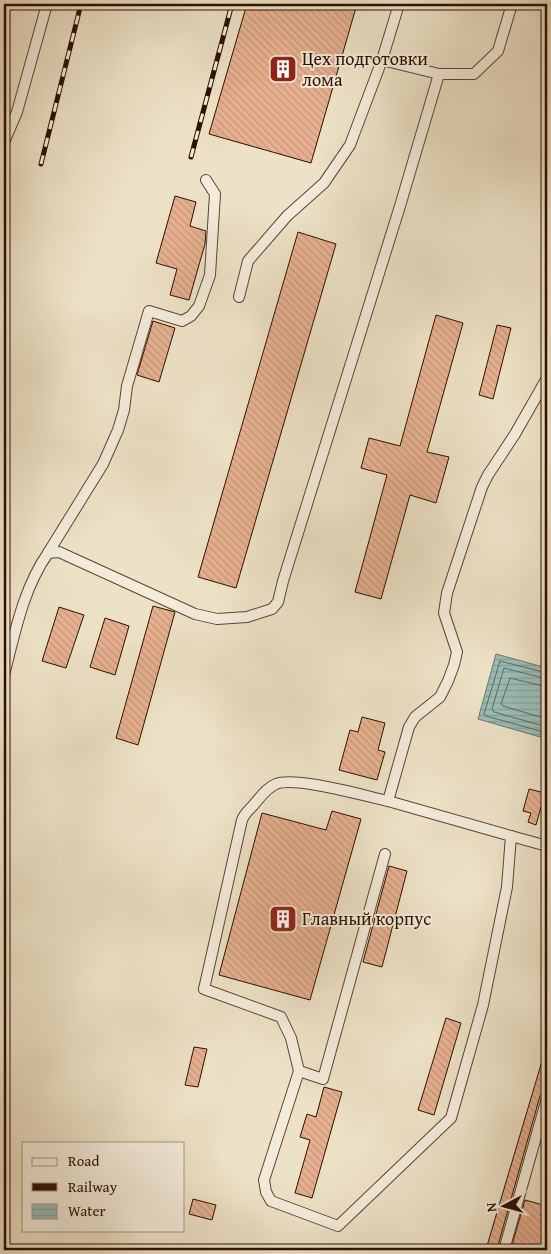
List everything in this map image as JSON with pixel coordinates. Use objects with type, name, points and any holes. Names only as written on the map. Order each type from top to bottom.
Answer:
[{"type":"lane","points":[[4,142],[17,112],[47,4]]},
{"type":"lane","points":[[239,297],[248,262],[287,216],[324,183],[350,145],[382,60],[399,4]]},
{"type":"lane","points":[[382,60],[440,74],[474,74],[498,51],[512,4]]},
{"type":"lane","points":[[48,553],[59,552],[67,555],[195,614],[217,619],[247,616],[272,609],[278,602],[440,74]]},
{"type":"lane","points":[[4,675],[23,603],[36,570],[103,464],[118,430],[124,410],[127,386],[149,312],[182,321],[191,316],[199,306],[210,275],[215,203],[215,194],[206,180]]},
{"type":"lane","points":[[388,801],[408,727],[415,717],[440,697],[454,665],[457,652],[444,613],[447,594],[482,487],[547,378]]},
{"type":"lane","points":[[511,836],[507,887],[483,1005],[451,1118],[338,1226],[271,1201],[266,1192],[264,1180],[299,1071],[291,1038],[281,1017],[204,989],[245,812],[254,805],[266,790],[275,784],[283,782],[304,783],[388,801],[547,846]]},
{"type":"lane","points":[[299,1071],[324,1079],[385,854]]},
{"type":"lane","points":[[504,1250],[547,1098]]},
{"type":"water","points":[[496,654],[547,668],[547,739],[478,719]]},
{"type":"building","name":"Цех подготовки лома","points":[[247,4],[357,4],[311,163],[209,134]]},
{"type":"building","points":[[175,196],[196,202],[190,226],[206,231],[205,244],[189,300],[170,295],[177,269],[156,263]]},
{"type":"building","points":[[298,232],[336,244],[236,588],[198,577]]},
{"type":"building","points":[[436,315],[463,323],[427,452],[449,457],[436,503],[410,495],[381,599],[355,592],[387,475],[361,468],[369,438],[400,446]]},
{"type":"building","points":[[153,321],[175,328],[159,382],[137,375]]},
{"type":"building","points":[[497,325],[511,328],[493,399],[479,395]]},
{"type":"building","points":[[153,606],[175,612],[138,745],[116,738]]},
{"type":"building","points":[[59,607],[84,615],[66,668],[42,661]]},
{"type":"building","points":[[105,618],[129,626],[115,675],[90,667]]},
{"type":"building","points":[[362,717],[385,723],[378,750],[385,752],[377,780],[339,770],[350,730],[358,732]]},
{"type":"building","points":[[529,789],[545,793],[536,825],[528,822],[531,813],[523,811]]},
{"type":"building","name":"Главный корпус","points":[[332,811],[361,819],[310,1000],[219,975],[262,813],[326,830]]},
{"type":"building","points":[[389,866],[407,871],[382,967],[363,962]]},
{"type":"building","points":[[446,1018],[461,1023],[434,1115],[418,1110]]},
{"type":"building","points":[[194,1047],[207,1049],[198,1087],[185,1085]]},
{"type":"building","points":[[545,1051],[547,1051],[547,1083],[545,1092],[540,1096],[497,1249],[487,1246]]},
{"type":"building","points":[[324,1087],[342,1092],[312,1198],[295,1193],[310,1140],[300,1137],[307,1114],[316,1117]]},
{"type":"building","points":[[193,1199],[216,1205],[212,1220],[189,1214]]},
{"type":"building","points":[[525,1200],[547,1206],[547,1250],[527,1250],[512,1245]]},
{"type":"railway","points":[[41,164],[81,4]]},
{"type":"railway","points":[[191,157],[232,4]]},
{"type":"place","name":"Цех подготовки лома","points":[[283,69]]},
{"type":"place","name":"Главный корпус","points":[[283,919]]}]
